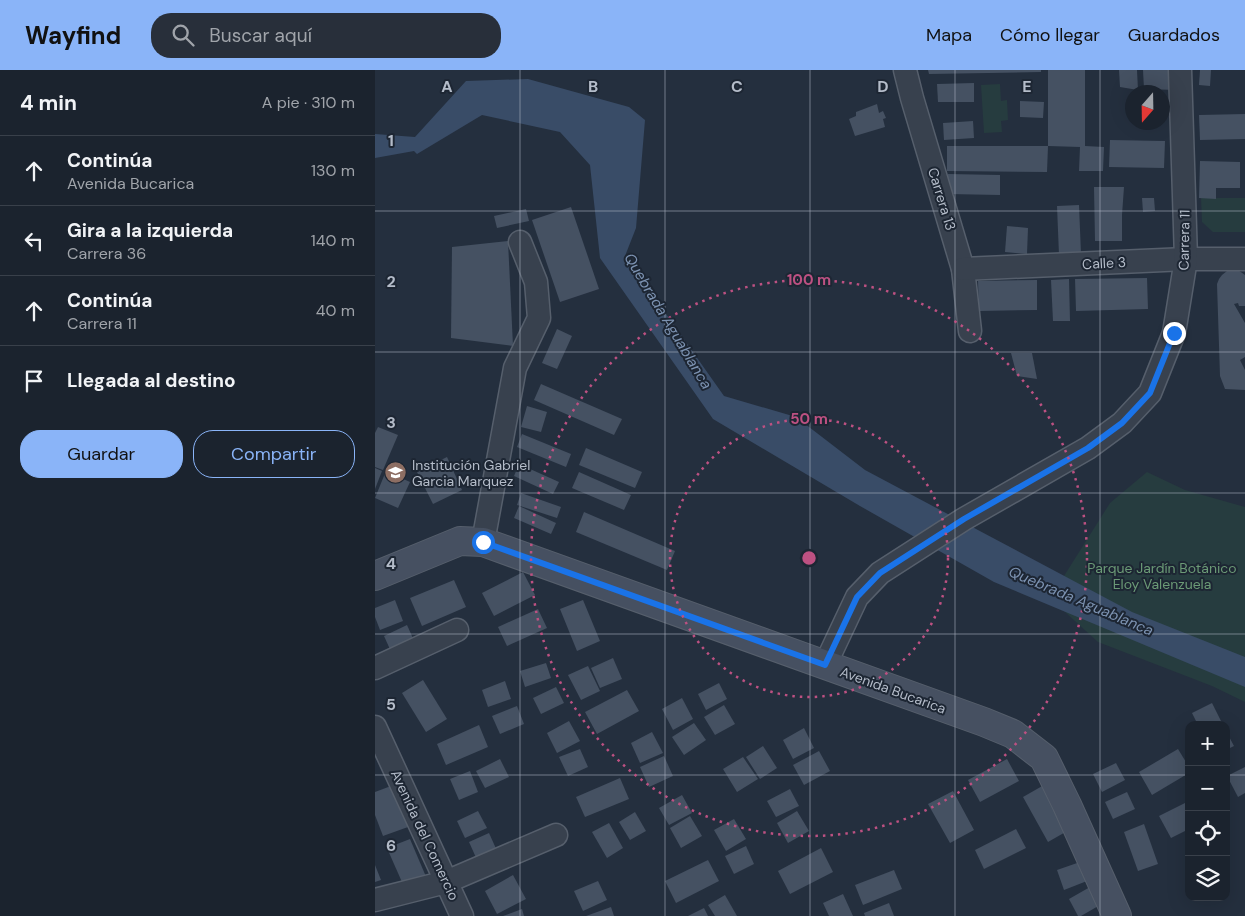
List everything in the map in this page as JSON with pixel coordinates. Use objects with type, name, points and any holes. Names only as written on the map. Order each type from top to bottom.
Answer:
[{"type":"main road","name":"Avenida Bucarica","points":[[375,576],[460,541],[483,542],[1013,734],[1044,758],[1117,916]]},
{"type":"street","name":"Carrera 13","points":[[905,70],[963,269],[970,331]]},
{"type":"street","name":"Carrera 11","points":[[825,665],[857,597],[880,573],[964,519],[1088,448],[1122,423],[1150,393],[1174,333],[1186,259],[1180,70]]},
{"type":"street","points":[[483,542],[515,368],[539,318],[536,282],[520,242]]},
{"type":"street","name":"Calle 3","points":[[963,269],[1245,258]]},
{"type":"street","points":[[375,668],[457,630]]},
{"type":"street","name":"Avenida del Comercio","points":[[375,728],[462,916]]},
{"type":"street","points":[[375,900],[446,882],[556,834]]},
{"type":"green space","points":[[1000,84],[1001,101],[1007,100],[1008,120],[1001,121],[1002,132],[984,133],[981,85]]},
{"type":"green space","points":[[1201,198],[1245,198],[1245,232],[1213,232],[1202,222]]},
{"type":"green space","name":"Parque Jardín Botánico Eloy Valenzuela","points":[[1147,472],[1185,490],[1245,507],[1245,702],[1212,686],[1098,642],[1064,611],[1057,592],[1064,576],[1110,503]]},
{"type":"water","name":"Quebrada Aguablanca","points":[[528,79],[629,107],[645,120],[636,228],[625,256],[724,396],[796,417],[865,470],[1132,612],[1245,657],[1245,687],[994,582],[713,419],[600,258],[590,165],[560,132],[482,115],[417,154],[414,151],[375,158],[375,134],[415,137],[466,81]]},
{"type":"building","points":[[928,70],[1041,70],[1041,72],[929,74]]},
{"type":"building","points":[[1048,70],[1085,70],[1085,146],[1104,147],[1103,171],[1079,171],[1080,147],[1048,146]]},
{"type":"building","points":[[1119,70],[1137,70],[1138,85],[1120,87]]},
{"type":"building","points":[[1143,70],[1174,70],[1176,90],[1170,90],[1170,85],[1144,85]]},
{"type":"building","points":[[1200,70],[1211,70],[1210,86],[1199,85]]},
{"type":"building","points":[[974,83],[974,102],[938,102],[937,84]]},
{"type":"building","points":[[1020,101],[1044,102],[1043,118],[1020,117]]},
{"type":"building","points":[[877,104],[879,113],[883,111],[886,118],[883,119],[885,127],[855,136],[849,119],[856,116],[856,112]]},
{"type":"building","points":[[1245,114],[1245,139],[1200,140],[1199,115]]},
{"type":"building","points":[[973,121],[974,138],[944,140],[943,123]]},
{"type":"building","points":[[1110,140],[1165,141],[1164,168],[1109,167]]},
{"type":"building","points":[[947,146],[1048,146],[1047,172],[947,171]]},
{"type":"building","points":[[1200,161],[1240,162],[1240,188],[1216,188],[1216,199],[1199,198]]},
{"type":"building","points":[[948,174],[1000,175],[1000,195],[948,194]]},
{"type":"building","points":[[1094,187],[1124,187],[1122,241],[1095,241]]},
{"type":"building","points":[[1142,198],[1154,198],[1155,211],[1143,212]]},
{"type":"building","points":[[1079,205],[1081,254],[1059,255],[1057,206]]},
{"type":"building","points":[[571,207],[599,289],[560,302],[532,220]]},
{"type":"building","points":[[526,209],[529,221],[497,228],[494,216]]},
{"type":"building","points":[[1007,226],[1028,228],[1027,254],[1005,252]]},
{"type":"building","points":[[508,241],[513,346],[451,338],[452,247]]},
{"type":"building","points":[[1232,270],[1238,270],[1245,275],[1245,306],[1239,306],[1238,303],[1234,304],[1245,323],[1245,357],[1240,360],[1245,370],[1245,390],[1225,389],[1220,376],[1217,284],[1222,275]]},
{"type":"building","points":[[1147,278],[1148,309],[1076,311],[1075,279]]},
{"type":"building","points":[[1069,279],[1070,321],[1053,321],[1051,280]]},
{"type":"building","points":[[1037,280],[1037,310],[979,311],[978,281]]},
{"type":"building","points":[[557,329],[572,336],[557,369],[542,363]]},
{"type":"building","points":[[1011,353],[1032,353],[1037,379],[1017,376]]},
{"type":"building","points":[[541,384],[622,419],[614,435],[534,400]]},
{"type":"building","points":[[527,406],[547,412],[541,432],[521,427]]},
{"type":"building","points":[[378,427],[398,435],[383,470],[375,467],[375,433]]},
{"type":"building","points":[[522,434],[571,454],[566,467],[517,447]]},
{"type":"building","points":[[586,448],[642,472],[635,488],[579,465]]},
{"type":"building","points":[[447,457],[462,490],[433,504],[417,472]]},
{"type":"building","points":[[519,464],[559,482],[553,494],[514,476]]},
{"type":"building","points":[[375,468],[382,471],[375,489]]},
{"type":"building","points":[[386,471],[410,482],[398,508],[375,498]]},
{"type":"building","points":[[579,472],[631,495],[624,510],[572,488]]},
{"type":"building","points":[[521,493],[561,507],[557,518],[517,505]]},
{"type":"building","points":[[519,506],[556,523],[551,534],[514,518]]},
{"type":"building","points":[[584,512],[675,551],[667,570],[576,532]]},
{"type":"building","points":[[523,572],[535,595],[494,616],[482,593]]},
{"type":"building","points":[[454,580],[466,607],[422,626],[410,598]]},
{"type":"building","points":[[395,600],[403,621],[380,630],[375,617],[375,608]]},
{"type":"building","points":[[583,600],[600,641],[577,651],[560,609]]},
{"type":"building","points":[[538,609],[547,628],[507,646],[498,627]]},
{"type":"building","points":[[407,625],[416,645],[393,656],[384,636]]},
{"type":"building","points":[[613,658],[622,679],[600,688],[591,668]]},
{"type":"building","points":[[546,663],[551,678],[525,687],[520,671]]},
{"type":"building","points":[[588,666],[600,691],[581,700],[568,675]]},
{"type":"building","points":[[423,680],[447,719],[426,732],[402,693]]},
{"type":"building","points":[[505,681],[511,699],[488,707],[482,690]]},
{"type":"building","points":[[719,683],[727,699],[706,710],[698,694]]},
{"type":"building","points":[[556,687],[564,703],[541,714],[533,698]]},
{"type":"building","points":[[627,690],[639,711],[597,734],[585,712]]},
{"type":"building","points":[[682,698],[693,719],[673,730],[662,709]]},
{"type":"building","points":[[1212,703],[1221,721],[1196,721],[1192,713]]},
{"type":"building","points":[[724,705],[735,724],[715,735],[704,717]]},
{"type":"building","points":[[517,706],[524,724],[500,734],[492,716]]},
{"type":"building","points":[[569,721],[580,741],[557,753],[547,733]]},
{"type":"building","points":[[694,723],[706,740],[684,755],[672,737]]},
{"type":"building","points":[[479,725],[488,747],[446,765],[437,744]]},
{"type":"building","points":[[804,728],[814,748],[793,759],[783,740]]},
{"type":"building","points":[[652,732],[663,753],[640,763],[631,743]]},
{"type":"building","points":[[1230,738],[1234,746],[1230,748]]},
{"type":"building","points":[[763,746],[777,768],[760,779],[746,757]]},
{"type":"building","points":[[580,749],[588,767],[568,776],[559,757]]},
{"type":"building","points":[[1178,749],[1185,760],[1185,775],[1152,795],[1139,772]]},
{"type":"building","points":[[819,751],[830,771],[804,785],[793,765]]},
{"type":"building","points":[[664,756],[673,776],[649,787],[640,767]]},
{"type":"building","points":[[743,757],[758,779],[737,792],[723,769]]},
{"type":"building","points":[[500,759],[509,777],[485,788],[476,771]]},
{"type":"building","points":[[1007,759],[1019,781],[980,802],[968,780]]},
{"type":"building","points":[[1116,763],[1125,780],[1102,792],[1093,774]]},
{"type":"building","points":[[1245,767],[1245,793],[1238,797],[1230,782],[1230,774]]},
{"type":"building","points":[[470,771],[478,792],[459,800],[450,779]]},
{"type":"building","points":[[620,778],[629,799],[585,817],[576,797]]},
{"type":"building","points":[[1044,785],[1069,830],[1048,842],[1023,797]]},
{"type":"building","points":[[391,786],[408,827],[383,836],[375,815],[375,792]]},
{"type":"building","points":[[790,789],[799,806],[776,817],[767,801]]},
{"type":"building","points":[[953,791],[974,830],[950,843],[928,804]]},
{"type":"building","points":[[1127,792],[1135,809],[1113,819],[1105,802]]},
{"type":"building","points":[[682,795],[692,813],[669,825],[659,808]]},
{"type":"building","points":[[1185,803],[1185,831],[1171,838],[1159,816]]},
{"type":"building","points":[[478,811],[487,828],[465,838],[457,821]]},
{"type":"building","points":[[797,811],[809,831],[788,843],[777,823]]},
{"type":"building","points":[[635,812],[646,831],[630,840],[619,822]]},
{"type":"building","points":[[690,816],[702,836],[681,848],[670,828]]},
{"type":"building","points":[[734,819],[746,839],[726,851],[714,830]]},
{"type":"building","points":[[609,823],[623,848],[607,858],[592,832]]},
{"type":"building","points":[[1144,824],[1158,864],[1138,871],[1124,832]]},
{"type":"building","points":[[1016,829],[1026,848],[984,869],[975,850]]},
{"type":"building","points":[[489,833],[498,853],[478,862],[469,842]]},
{"type":"building","points":[[410,839],[427,879],[405,889],[387,848]]},
{"type":"building","points":[[746,846],[754,864],[734,874],[725,856]]},
{"type":"building","points":[[821,848],[833,872],[790,894],[778,871]]},
{"type":"building","points":[[708,860],[719,881],[676,903],[665,881]]},
{"type":"building","points":[[1080,862],[1087,881],[1064,890],[1057,870]]},
{"type":"building","points":[[375,865],[381,880],[375,882]]},
{"type":"building","points":[[894,870],[902,889],[863,905],[855,885]]},
{"type":"building","points":[[513,875],[526,899],[497,914],[485,891]]},
{"type":"building","points":[[598,881],[607,900],[583,911],[574,891]]},
{"type":"building","points":[[1090,887],[1100,905],[1078,916],[1069,899]]},
{"type":"building","points":[[843,894],[853,916],[829,916],[823,903]]},
{"type":"building","points":[[725,895],[737,916],[715,916],[708,905]]},
{"type":"building","points":[[889,903],[894,916],[865,916],[864,913]]},
{"type":"building","points":[[611,907],[614,916],[586,916]]},
{"type":"building","points":[[704,908],[708,916],[688,916]]},
{"type":"building","points":[[522,909],[524,916],[503,916]]},
{"type":"place","name":"Institución Gabriel Garcia Marquez","points":[[396,473]]},
{"type":"route","points":[[483,542],[825,665],[857,597],[880,573],[964,519],[1088,448],[1122,423],[1150,393],[1174,333]]}]
